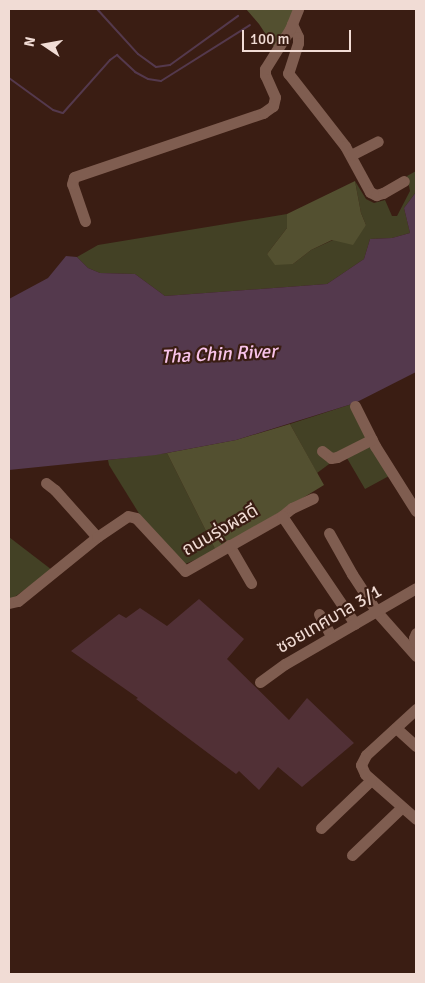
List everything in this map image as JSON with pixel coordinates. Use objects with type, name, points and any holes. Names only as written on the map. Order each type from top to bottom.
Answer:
[{"type":"street","points":[[86,221],[72,184],[74,177],[270,109],[275,100],[265,75],[266,68],[292,24],[298,9]]},
{"type":"street","points":[[292,24],[298,37],[298,43],[288,73],[351,155],[372,194],[383,193],[404,182]]},
{"type":"street","points":[[351,155],[378,141]]},
{"type":"street","points":[[355,406],[372,440],[416,511]]},
{"type":"street","points":[[322,451],[331,458],[337,457],[372,440]]},
{"type":"street","points":[[46,483],[97,537]]},
{"type":"street","points":[[282,516],[292,508],[313,498]]},
{"type":"street","name":"ถนนรุ่งผลดี","points":[[9,603],[18,601],[124,517],[134,516],[185,571],[282,516],[355,624]]},
{"type":"street","points":[[329,533],[352,574],[377,612],[416,656]]},
{"type":"street","points":[[229,545],[251,583]]},
{"type":"street","name":"ซอยเทศบาล 3/1","points":[[260,682],[285,664],[416,588]]},
{"type":"street","points":[[319,614],[332,637]]},
{"type":"street","points":[[416,633],[414,638],[416,643]]},
{"type":"street","points":[[416,709],[362,761],[362,770],[371,780],[416,819]]},
{"type":"street","points":[[396,728],[416,746]]},
{"type":"street","points":[[321,828],[371,780]]},
{"type":"street","points":[[352,855],[402,807]]},
{"type":"shaded area","points":[[246,9],[298,9],[280,56],[259,24]]},
{"type":"shaded area","points":[[416,171],[416,192],[404,208],[410,233],[392,238],[370,239],[364,259],[327,284],[165,296],[135,274],[100,273],[88,268],[77,257],[98,245],[287,214],[287,228],[267,254],[293,264],[311,250],[366,225],[361,213],[355,181],[366,199],[374,203],[385,200],[392,216],[397,216],[410,191],[407,176]]},
{"type":"shaded area","points":[[355,181],[361,213],[366,225],[353,245],[332,240],[311,250],[293,264],[275,265],[267,254],[287,228],[287,214]]},
{"type":"shaded area","points":[[355,403],[389,476],[365,489],[344,453],[317,473],[290,424]]},
{"type":"shaded area","points":[[290,424],[324,485],[216,551],[167,453],[236,440]]},
{"type":"shaded area","points":[[167,453],[216,551],[183,565],[140,515],[109,465],[108,460]]},
{"type":"shaded area","points":[[9,537],[52,570],[9,601]]},
{"type":"water","name":"Tha Chin River","points":[[416,192],[416,372],[355,403],[236,440],[156,455],[9,470],[9,299],[48,278],[66,256],[77,257],[88,268],[100,273],[135,274],[165,296],[327,284],[364,259],[370,239],[392,238],[410,233],[404,208]]},
{"type":"building","points":[[199,599],[244,639],[227,659],[289,720],[307,698],[354,743],[302,787],[278,767],[259,790],[239,771],[236,774],[136,699],[138,698],[71,651],[119,614],[126,618],[140,608],[167,626]]},
{"type":"waterway","points":[[97,9],[138,54],[156,67],[170,65],[238,16]]},
{"type":"waterway","points":[[9,78],[53,110],[63,113],[110,60],[117,55],[135,72],[148,79],[161,81],[250,25]]}]
